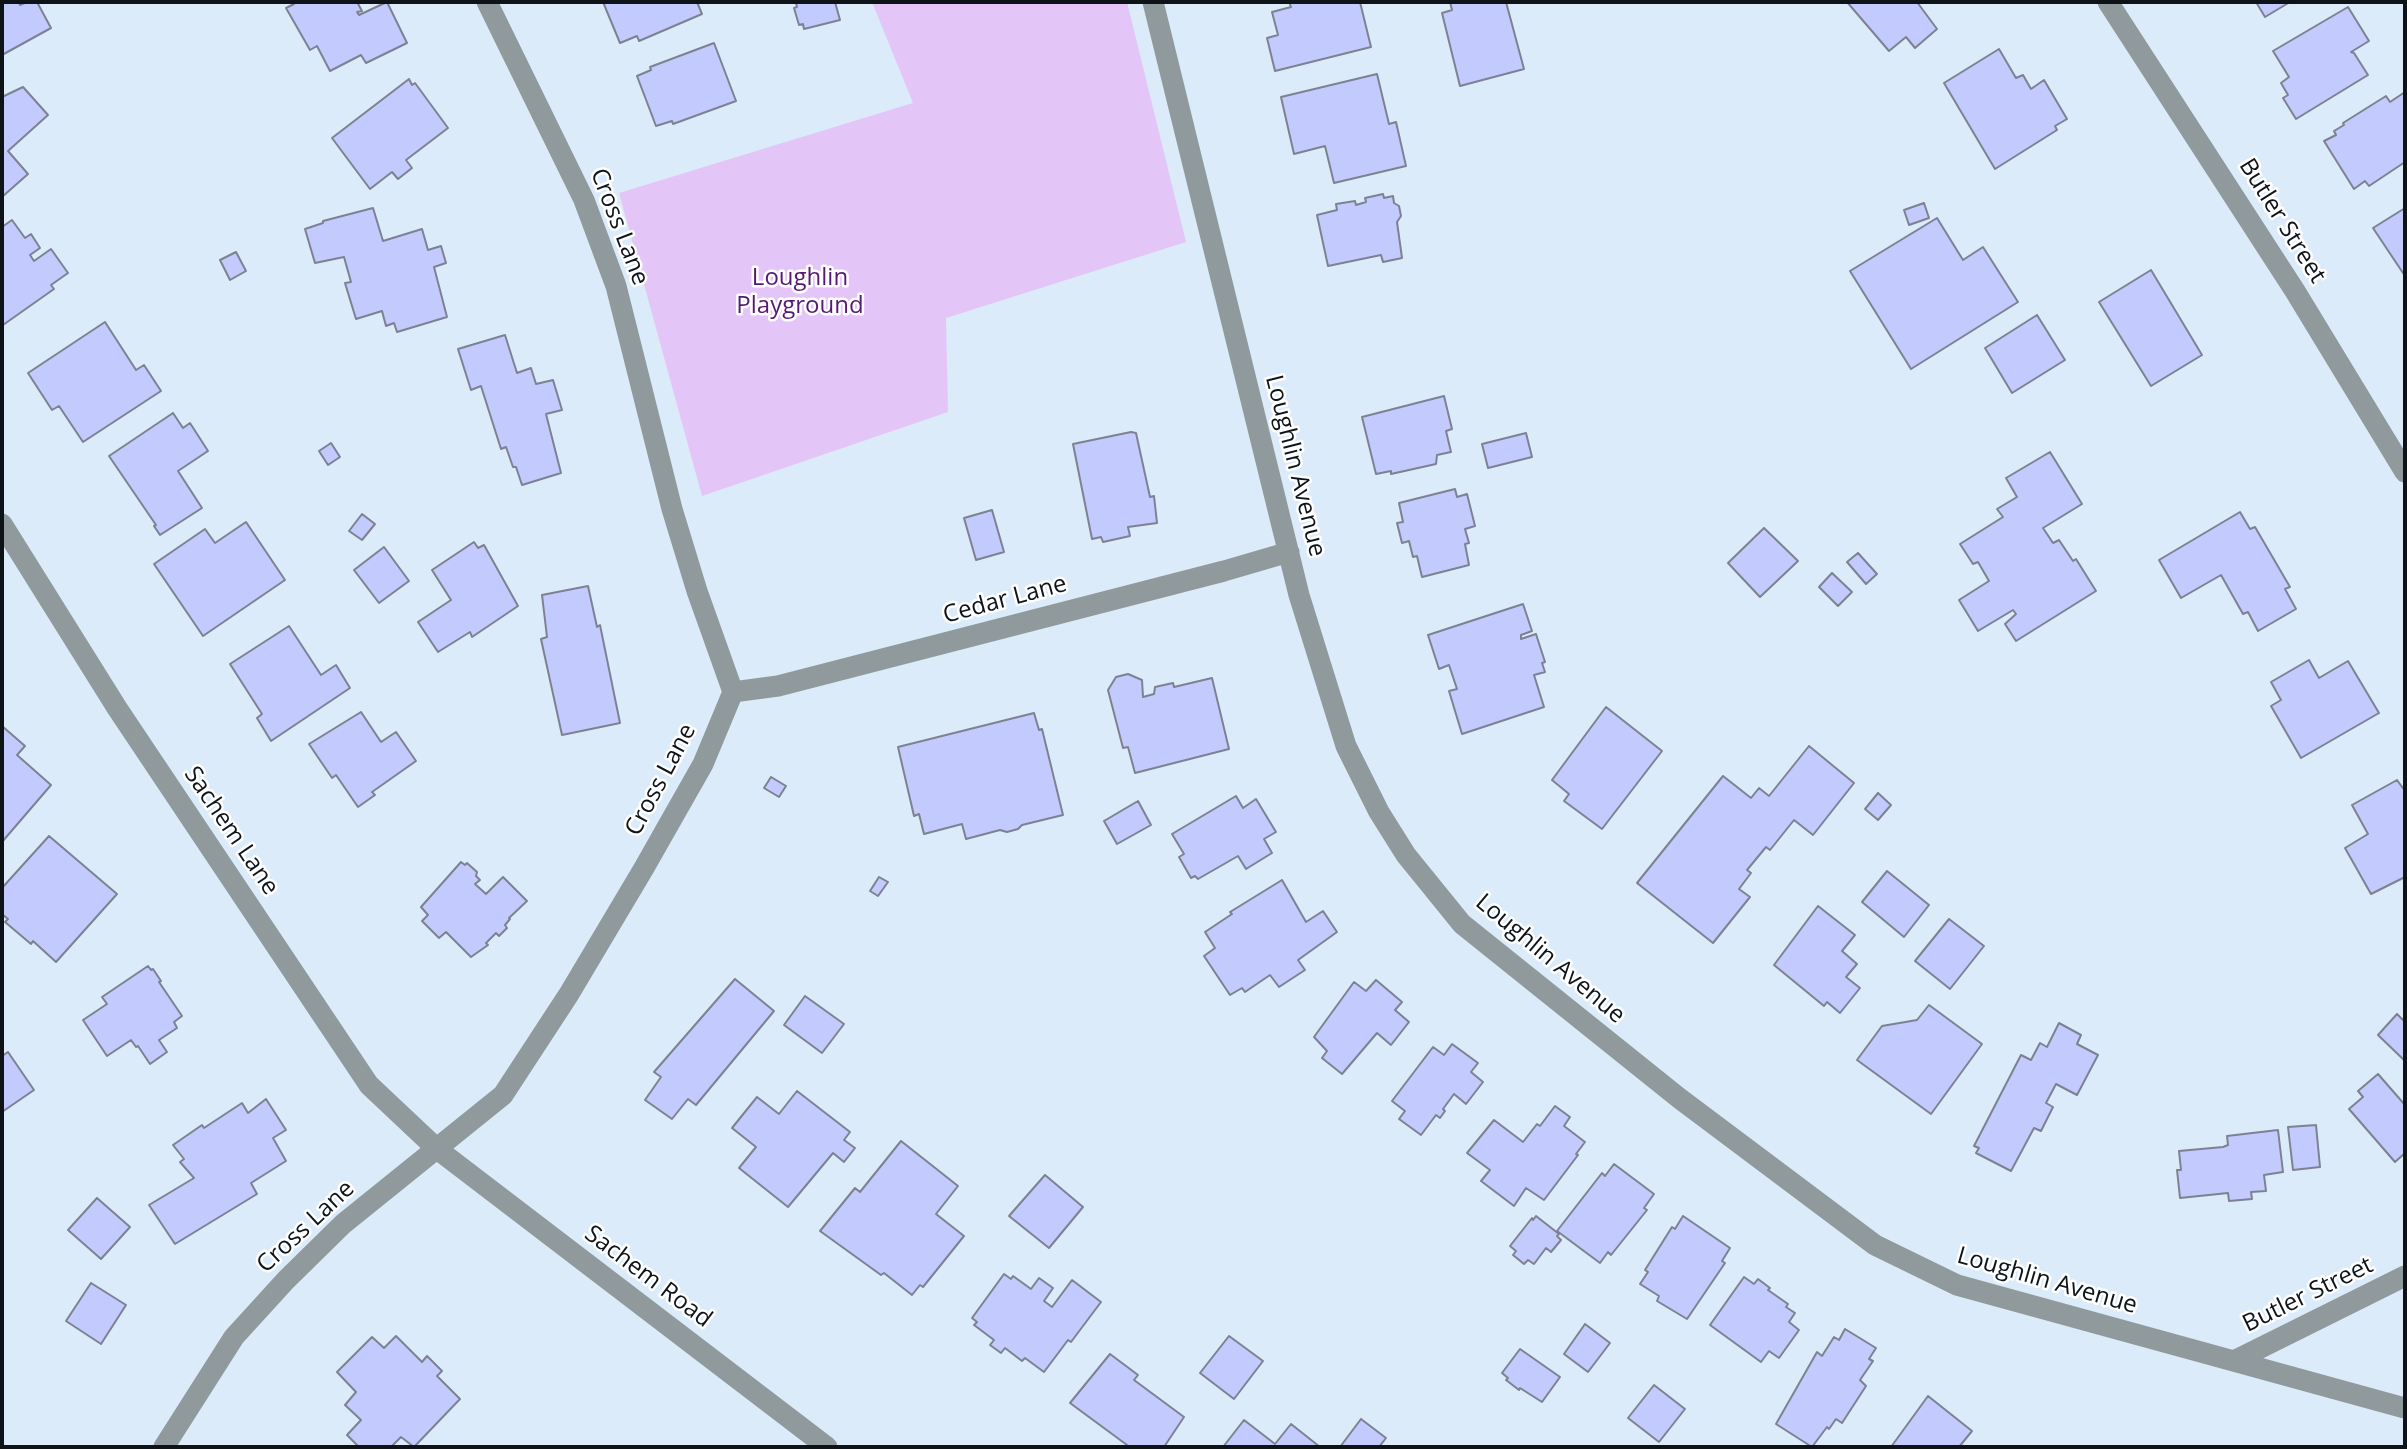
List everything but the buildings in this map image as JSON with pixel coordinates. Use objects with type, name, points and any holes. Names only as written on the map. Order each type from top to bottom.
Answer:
[{"type":"street","name":"Cross Lane","points":[[164,1447],[234,1337],[286,1280],[344,1223],[503,1096],[569,994],[703,764],[733,692],[697,591],[672,509],[616,286],[584,200],[487,2]]},
{"type":"street","name":"Loughlin Avenue","points":[[1153,2],[1299,594],[1346,746],[1379,812],[1406,856],[1462,924],[1679,1098],[1875,1245],[1957,1285],[2405,1408]]},
{"type":"street","name":"Butler Street","points":[[2108,2],[2281,268],[2405,472]]},
{"type":"street","name":"Sachem Lane","points":[[2,524],[117,708],[369,1085],[437,1149]]},
{"type":"street","name":"Cedar Lane","points":[[733,692],[778,686],[1289,552]]},
{"type":"street","name":"Sachem Road","points":[[437,1149],[827,1447]]},
{"type":"street","name":"Butler Street","points":[[2234,1361],[2405,1276]]},
{"type":"green space","name":"Loughlin Playground","points":[[872,2],[1127,2],[1186,242],[946,318],[948,412],[702,496],[619,193],[913,103]]}]
